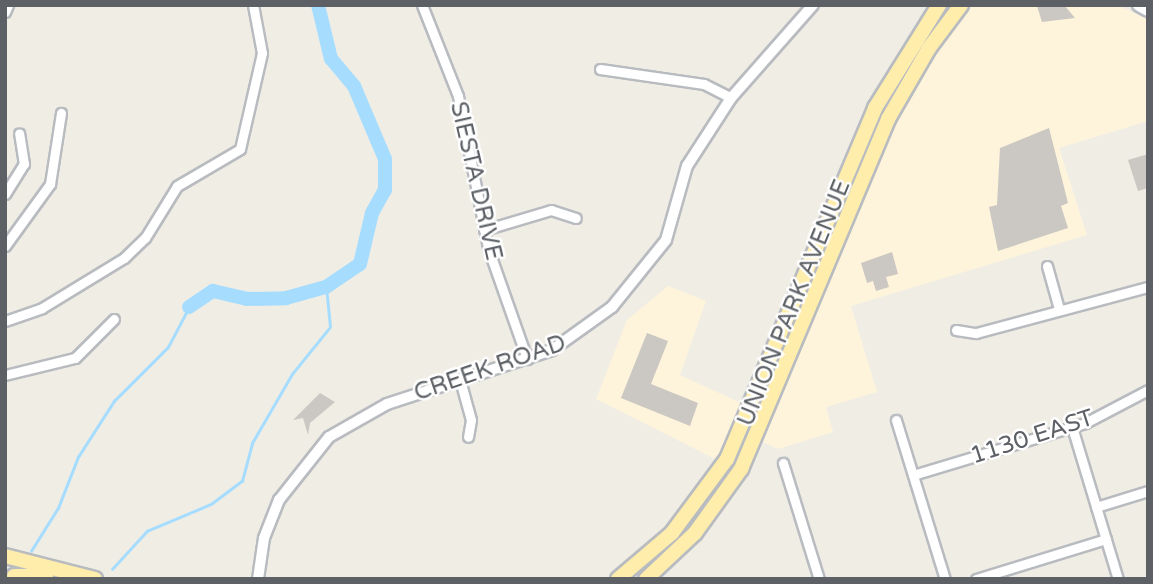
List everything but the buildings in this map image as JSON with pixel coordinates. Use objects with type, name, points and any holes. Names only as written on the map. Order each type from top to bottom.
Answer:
[{"type":"main road","name":"UNION PARK AVENUE","points":[[618,579],[672,533],[727,459],[875,108],[939,5]]},
{"type":"main road","name":"UNION PARK AVENUE","points":[[646,579],[695,533],[741,469],[888,119],[929,48],[961,5]]},
{"type":"main road","points":[[1139,5],[1148,10]]},
{"type":"main road","points":[[5,556],[95,579]]},
{"type":"main road","points":[[15,576],[28,572],[56,578],[63,570]]},
{"type":"street","points":[[5,12],[8,5]]},
{"type":"street","points":[[5,321],[50,304],[124,258],[145,238],[177,186],[240,149],[262,53],[253,5]]},
{"type":"street","name":"SIESTA DRIVE","points":[[422,5],[458,96],[484,230],[527,359]]},
{"type":"street","name":"CREEK ROAD","points":[[258,579],[274,511],[307,459],[364,415],[527,359],[593,326],[644,273],[666,240],[687,166],[731,98],[813,5]]},
{"type":"street","points":[[600,69],[705,83],[731,98]]},
{"type":"street","points":[[5,246],[50,184],[61,113]]},
{"type":"street","points":[[5,194],[24,164],[19,133]]},
{"type":"street","points":[[484,230],[551,210],[576,218]]},
{"type":"street","points":[[1047,266],[1059,309]]},
{"type":"street","points":[[956,330],[976,332],[1148,288]]},
{"type":"street","points":[[5,375],[75,358],[114,319]]},
{"type":"street","points":[[460,380],[471,420],[468,437]]},
{"type":"street","name":"1130 EAST","points":[[913,475],[1072,427],[1148,390]]},
{"type":"street","points":[[896,421],[945,579]]},
{"type":"street","points":[[1072,427],[1118,579]]},
{"type":"street","points":[[783,463],[819,579]]},
{"type":"street","points":[[1096,507],[1148,491]]},
{"type":"street","points":[[976,579],[1106,539]]},
{"type":"shaded area","points":[[972,5],[1117,5],[1148,19],[1148,121],[1059,148],[1087,235],[851,306],[877,392],[826,407],[833,432],[778,449],[763,442],[887,139],[926,64]]},
{"type":"shaded area","points":[[668,286],[706,301],[680,375],[754,409],[719,461],[596,399],[627,320]]},
{"type":"waterway","points":[[189,307],[213,291],[247,299],[286,298],[326,287],[360,264],[372,213],[385,190],[385,159],[354,86],[331,59],[318,5]]},
{"type":"waterway","points":[[112,569],[147,531],[211,504],[242,481],[252,443],[292,374],[330,327],[326,287]]},
{"type":"waterway","points":[[31,551],[58,508],[78,457],[114,401],[168,347],[189,307]]}]
